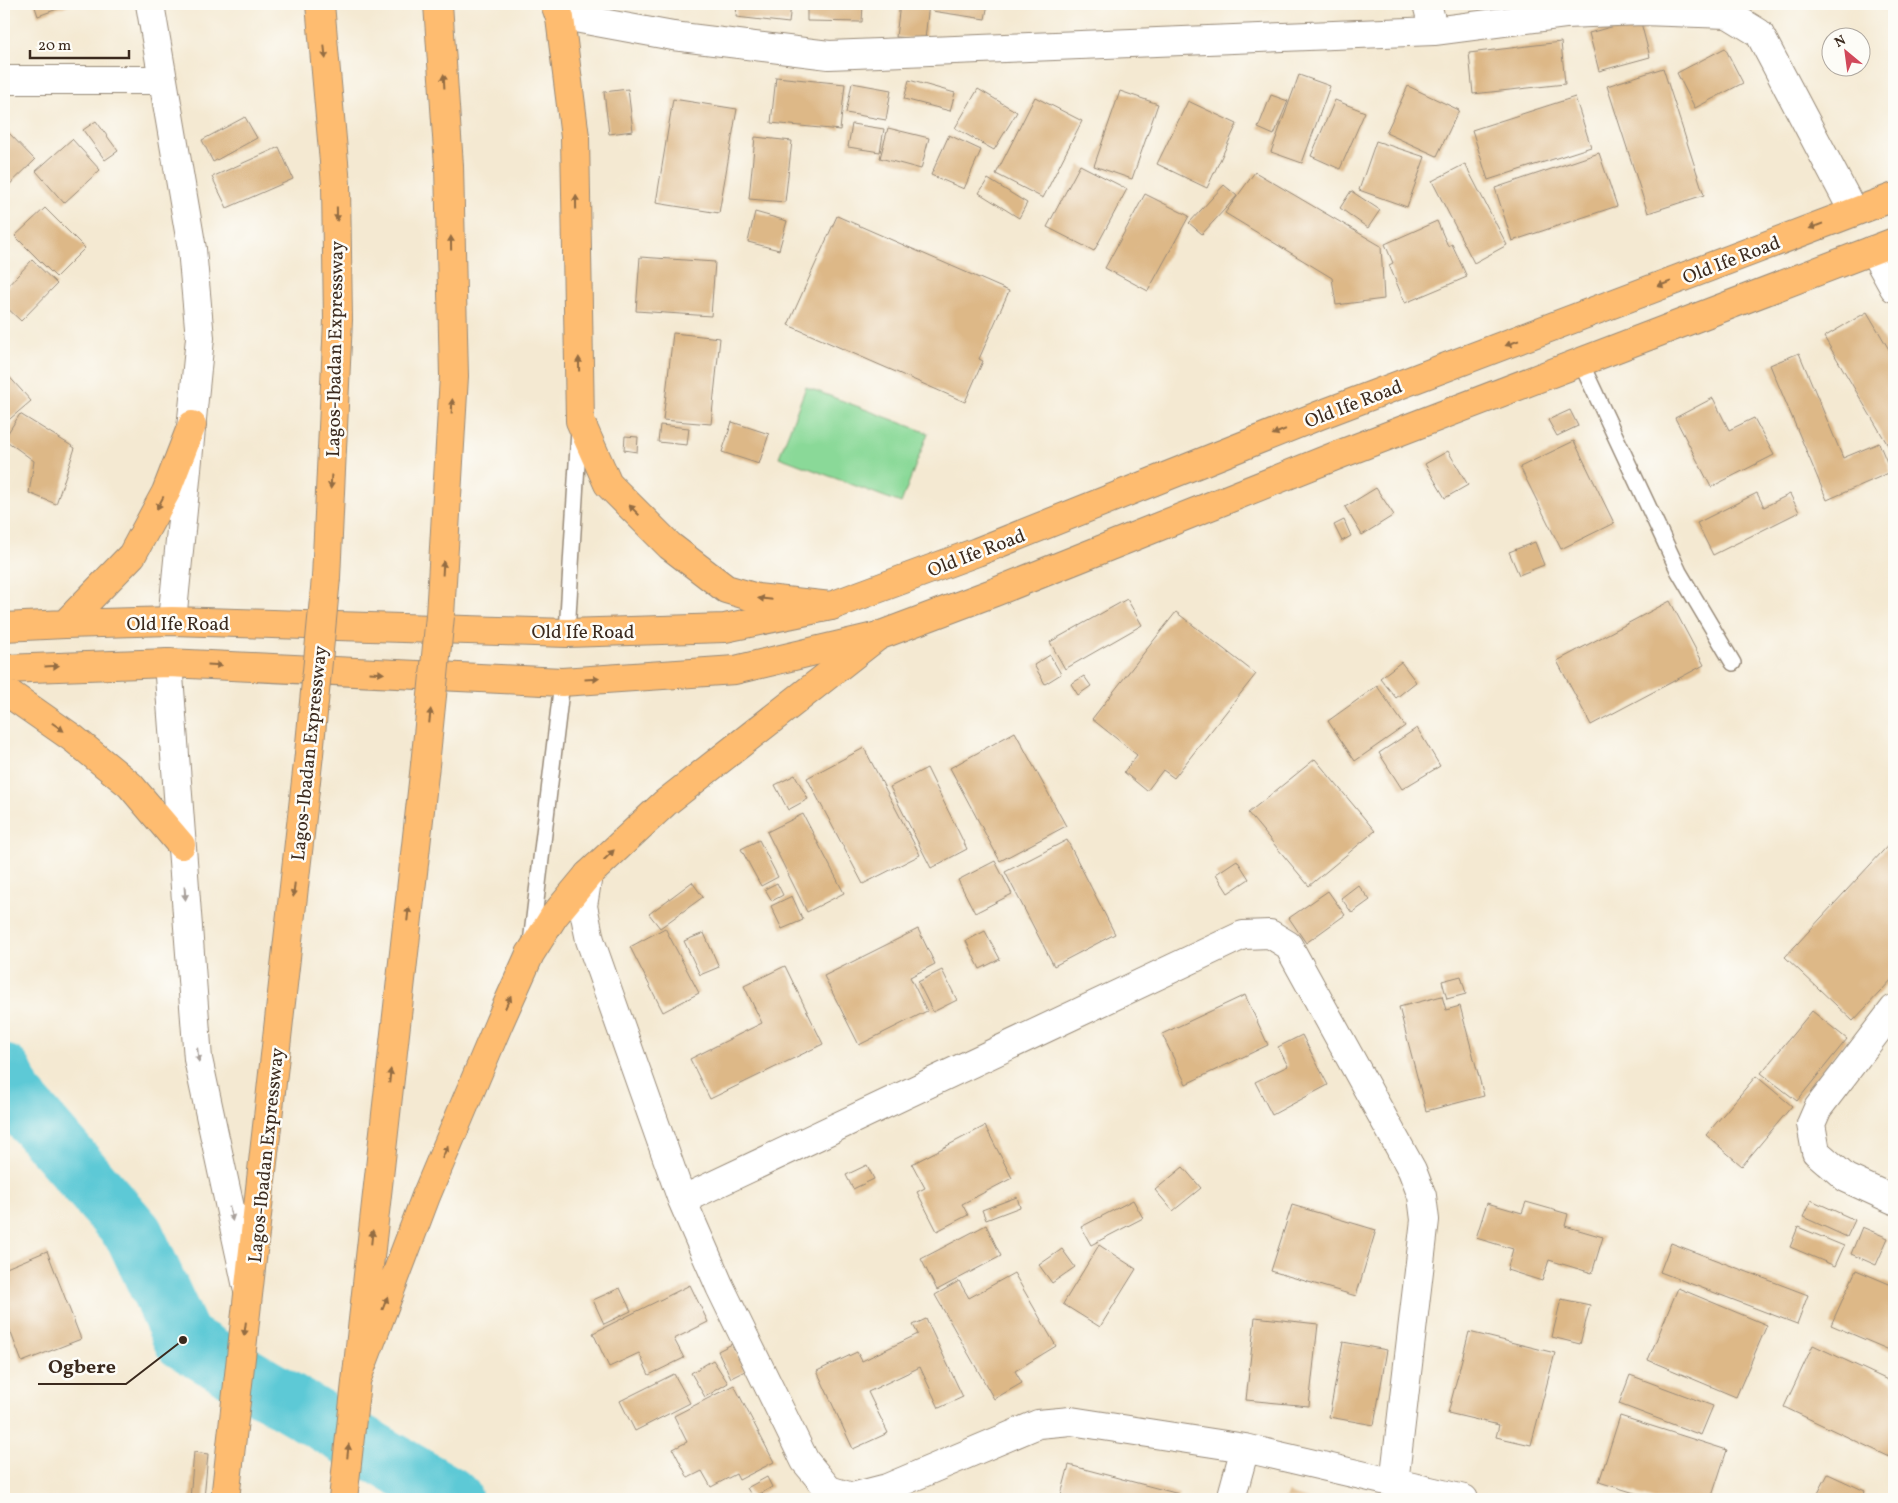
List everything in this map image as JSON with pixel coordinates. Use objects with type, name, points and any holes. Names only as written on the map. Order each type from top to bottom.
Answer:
[{"type":"main road","name":"Lagos-Ibadan Expressway","points":[[225,1499],[309,754],[326,578],[338,320],[336,185],[320,4]]},
{"type":"main road","points":[[343,1499],[440,616],[454,376],[449,166],[438,4]]},
{"type":"main road","points":[[558,11],[575,137],[580,421],[608,484],[670,546],[726,589],[757,598],[831,606]]},
{"type":"main road","name":"Old Ife Road","points":[[4,627],[172,621],[567,633],[725,628],[831,606],[986,549],[1320,415],[1564,324],[1853,211],[1894,197]]},
{"type":"main road","points":[[4,669],[168,663],[562,682],[735,670],[878,636],[1066,564],[1338,455],[1883,246]]},
{"type":"main road","points":[[65,624],[132,555],[166,492],[192,425]]},
{"type":"main road","points":[[356,1381],[426,1196],[499,1022],[530,954],[554,916],[588,875],[665,803],[878,636]]},
{"type":"main road","points":[[4,690],[74,739],[130,785],[181,845]]},
{"type":"street","points":[[150,4],[192,249],[200,338],[172,621]]},
{"type":"street","points":[[1428,4],[1434,31]]},
{"type":"street","points":[[558,11],[575,18],[629,15],[673,36],[829,55],[1434,31],[1565,14],[1642,11],[1728,14],[1759,33],[1853,211]]},
{"type":"street","points":[[4,80],[163,80]]},
{"type":"street","points":[[1883,246],[1894,288]]},
{"type":"street","points":[[168,663],[198,1059],[249,1296]]},
{"type":"street","points":[[588,875],[583,906],[590,940],[682,1200],[720,1287],[805,1461],[829,1490],[852,1497],[887,1488],[1038,1424],[1070,1421],[1245,1448],[1464,1499]]},
{"type":"street","points":[[682,1200],[1244,935],[1270,934],[1288,945],[1412,1170],[1422,1196],[1425,1220],[1394,1483]]},
{"type":"street","points":[[1894,1009],[1818,1108],[1811,1124],[1816,1152],[1846,1178],[1894,1200]]},
{"type":"street","points":[[1231,1499],[1245,1448]]},
{"type":"lane","points":[[1581,363],[1679,572],[1733,663]]},
{"type":"lane","points":[[567,633],[580,421]]},
{"type":"lane","points":[[530,954],[562,682]]},
{"type":"green space","points":[[806,387],[928,433],[901,503],[779,457]]},
{"type":"building","points":[[34,4],[71,4],[38,16]]},
{"type":"building","points":[[737,4],[791,4],[789,23],[736,17]]},
{"type":"building","points":[[807,4],[863,4],[862,22],[807,21]]},
{"type":"building","points":[[900,4],[929,4],[925,39],[896,37]]},
{"type":"building","points":[[933,4],[988,4],[985,19],[932,11]]},
{"type":"building","points":[[1090,4],[1134,4],[1134,5],[1090,7]]},
{"type":"building","points":[[1640,19],[1650,57],[1599,71],[1589,33]]},
{"type":"building","points":[[1561,42],[1565,84],[1473,94],[1469,53]]},
{"type":"building","points":[[1725,48],[1743,83],[1695,108],[1677,73]]},
{"type":"building","points":[[1663,68],[1704,195],[1648,213],[1607,86]]},
{"type":"building","points":[[1299,75],[1330,86],[1302,163],[1271,152]]},
{"type":"building","points":[[776,77],[845,84],[840,130],[771,123]]},
{"type":"building","points":[[909,80],[955,93],[950,111],[904,99]]},
{"type":"building","points":[[852,83],[891,90],[886,120],[846,113]]},
{"type":"building","points":[[1408,86],[1459,110],[1437,156],[1386,133]]},
{"type":"building","points":[[628,89],[633,131],[609,134],[604,92]]},
{"type":"building","points":[[978,89],[1017,112],[994,150],[955,128]]},
{"type":"building","points":[[1120,91],[1158,104],[1132,179],[1094,166]]},
{"type":"building","points":[[1271,95],[1288,101],[1274,135],[1258,128]]},
{"type":"building","points":[[1035,97],[1082,121],[1043,198],[996,174]]},
{"type":"building","points":[[1575,97],[1591,147],[1488,180],[1472,130]]},
{"type":"building","points":[[673,99],[737,109],[719,213],[656,203]]},
{"type":"building","points":[[1335,100],[1365,112],[1340,169],[1311,156]]},
{"type":"building","points":[[1188,101],[1237,124],[1207,188],[1157,164]]},
{"type":"building","points":[[245,117],[257,138],[213,162],[202,140]]},
{"type":"building","points":[[96,121],[118,151],[105,160],[83,130]]},
{"type":"building","points":[[852,124],[884,129],[880,152],[848,147]]},
{"type":"building","points":[[888,128],[929,138],[921,169],[880,158]]},
{"type":"building","points":[[7,131],[35,160],[4,190],[4,134]]},
{"type":"building","points":[[949,135],[981,150],[964,189],[931,175]]},
{"type":"building","points":[[755,137],[792,141],[785,202],[749,199]]},
{"type":"building","points":[[72,139],[100,170],[64,203],[36,171]]},
{"type":"building","points":[[1376,141],[1425,157],[1407,207],[1359,190]]},
{"type":"building","points":[[279,147],[293,179],[227,208],[212,177]]},
{"type":"building","points":[[1599,153],[1617,206],[1512,241],[1495,188]]},
{"type":"building","points":[[1465,164],[1507,245],[1474,263],[1432,181]]},
{"type":"building","points":[[1080,165],[1127,189],[1094,251],[1047,227]]},
{"type":"building","points":[[1255,172],[1381,246],[1384,299],[1336,305],[1332,278],[1225,213]]},
{"type":"building","points":[[988,179],[1027,203],[1019,218],[979,193]]},
{"type":"building","points":[[1224,185],[1237,196],[1202,234],[1189,223]]},
{"type":"building","points":[[1351,191],[1380,210],[1368,228],[1340,208]]},
{"type":"building","points":[[1145,194],[1189,216],[1148,291],[1105,268]]},
{"type":"building","points":[[45,208],[85,248],[56,277],[15,236]]},
{"type":"building","points":[[755,212],[787,221],[779,250],[748,242]]},
{"type":"building","points":[[837,216],[1009,291],[979,359],[983,361],[965,402],[788,325]]},
{"type":"building","points":[[1437,221],[1448,246],[1452,244],[1467,277],[1405,303],[1389,265],[1393,263],[1385,244]]},
{"type":"building","points":[[640,257],[715,262],[711,316],[636,311]]},
{"type":"building","points":[[32,260],[57,284],[21,321],[4,305],[4,290]]},
{"type":"building","points":[[1867,312],[1894,358],[1894,444],[1889,447],[1824,337]]},
{"type":"building","points":[[673,333],[720,338],[711,424],[663,420]]},
{"type":"building","points":[[1799,353],[1843,458],[1879,443],[1891,472],[1827,500],[1770,365]]},
{"type":"building","points":[[5,372],[31,401],[4,424],[4,374]]},
{"type":"building","points":[[1713,398],[1729,430],[1754,418],[1774,455],[1711,487],[1675,418]]},
{"type":"building","points":[[1570,410],[1578,426],[1557,436],[1548,420]]},
{"type":"building","points":[[20,414],[75,448],[56,504],[29,493],[34,461],[4,439]]},
{"type":"building","points":[[732,422],[769,434],[759,464],[722,452]]},
{"type":"building","points":[[660,425],[689,428],[687,445],[658,442]]},
{"type":"building","points":[[625,436],[638,437],[637,452],[624,450]]},
{"type":"building","points":[[1574,441],[1614,523],[1561,549],[1520,467]]},
{"type":"building","points":[[1448,451],[1468,485],[1445,498],[1425,464]]},
{"type":"building","points":[[1376,488],[1394,515],[1362,535],[1345,507]]},
{"type":"building","points":[[1757,493],[1764,507],[1790,494],[1799,512],[1713,555],[1697,523]]},
{"type":"building","points":[[1344,520],[1351,536],[1342,541],[1334,525]]},
{"type":"building","points":[[1535,542],[1544,565],[1519,575],[1509,552]]},
{"type":"building","points":[[1127,599],[1142,625],[1065,669],[1050,642]]},
{"type":"building","points":[[1670,601],[1704,665],[1591,725],[1557,661]]},
{"type":"building","points":[[1176,612],[1256,674],[1174,778],[1163,770],[1147,791],[1124,772],[1137,755],[1092,719]]},
{"type":"building","points":[[1050,655],[1061,674],[1045,684],[1034,665]]},
{"type":"building","points":[[1401,662],[1416,682],[1396,698],[1380,678]]},
{"type":"building","points":[[1084,676],[1091,686],[1078,695],[1071,684]]},
{"type":"building","points":[[1377,686],[1405,726],[1355,761],[1328,721]]},
{"type":"building","points":[[1417,728],[1440,766],[1402,789],[1379,753]]},
{"type":"building","points":[[1015,732],[1066,826],[1000,861],[950,768]]},
{"type":"building","points":[[864,748],[920,855],[863,884],[807,778]]},
{"type":"building","points":[[1315,759],[1375,831],[1309,886],[1248,813]]},
{"type":"building","points":[[927,768],[967,849],[931,868],[890,787]]},
{"type":"building","points":[[795,775],[808,799],[788,810],[775,785]]},
{"type":"building","points":[[803,814],[844,893],[807,912],[767,832]]},
{"type":"building","points":[[1894,839],[1894,977],[1853,1021],[1785,957]]},
{"type":"building","points":[[759,840],[778,877],[761,886],[741,849]]},
{"type":"building","points":[[1067,840],[1115,934],[1054,966],[1005,872]]},
{"type":"building","points":[[1237,860],[1249,879],[1228,893],[1216,874]]},
{"type":"building","points":[[995,861],[1012,894],[975,913],[958,880]]},
{"type":"building","points":[[692,882],[703,897],[660,928],[649,914]]},
{"type":"building","points":[[777,883],[783,895],[772,901],[765,889]]},
{"type":"building","points":[[1358,885],[1370,900],[1352,913],[1341,898]]},
{"type":"building","points":[[1328,891],[1345,915],[1306,943],[1289,918]]},
{"type":"building","points":[[792,896],[803,920],[782,929],[771,906]]},
{"type":"building","points":[[665,928],[699,993],[663,1012],[630,947]]},
{"type":"building","points":[[918,929],[935,964],[910,977],[927,1011],[859,1045],[824,976]]},
{"type":"building","points":[[985,931],[1000,959],[980,969],[966,941]]},
{"type":"building","points":[[704,933],[719,967],[700,975],[684,941]]},
{"type":"building","points":[[785,966],[823,1044],[710,1099],[690,1059],[762,1023],[744,986]]},
{"type":"building","points":[[942,970],[957,1000],[933,1012],[918,982]]},
{"type":"building","points":[[1461,976],[1466,994],[1447,999],[1442,981]]},
{"type":"building","points":[[1245,995],[1268,1045],[1186,1084],[1162,1034]]},
{"type":"building","points":[[1442,996],[1446,1010],[1460,1006],[1484,1096],[1426,1111],[1399,1007]]},
{"type":"building","points":[[1812,1011],[1847,1039],[1797,1101],[1761,1073]]},
{"type":"building","points":[[1302,1035],[1328,1085],[1272,1115],[1255,1082],[1288,1066],[1278,1047]]},
{"type":"building","points":[[1756,1076],[1792,1106],[1742,1166],[1706,1135]]},
{"type":"building","points":[[985,1126],[1012,1178],[962,1204],[968,1215],[937,1231],[917,1192],[925,1188],[912,1164]]},
{"type":"building","points":[[867,1165],[874,1179],[853,1189],[846,1175]]},
{"type":"building","points":[[1183,1167],[1201,1188],[1173,1211],[1155,1190]]},
{"type":"building","points":[[1017,1197],[1020,1207],[986,1220],[982,1210]]},
{"type":"building","points":[[1133,1200],[1143,1218],[1091,1245],[1081,1227]]},
{"type":"building","points":[[1811,1200],[1855,1220],[1847,1237],[1803,1217]]},
{"type":"building","points":[[1526,1202],[1568,1214],[1565,1226],[1603,1237],[1592,1273],[1549,1260],[1542,1281],[1507,1270],[1513,1249],[1476,1238],[1487,1203],[1522,1213]]},
{"type":"building","points":[[1292,1205],[1376,1230],[1356,1296],[1271,1271]]},
{"type":"building","points":[[986,1225],[1001,1256],[937,1290],[921,1259]]},
{"type":"building","points":[[1798,1227],[1844,1246],[1835,1266],[1790,1247]]},
{"type":"building","points":[[1862,1227],[1888,1238],[1876,1265],[1851,1254]]},
{"type":"building","points":[[1671,1243],[1808,1295],[1797,1324],[1660,1272]]},
{"type":"building","points":[[1099,1245],[1136,1269],[1100,1327],[1063,1304]]},
{"type":"building","points":[[1062,1249],[1075,1267],[1052,1283],[1039,1265]]},
{"type":"building","points":[[47,1251],[81,1339],[22,1362],[4,1315],[4,1269]]},
{"type":"building","points":[[1856,1270],[1894,1286],[1894,1352],[1831,1325]]},
{"type":"building","points":[[1014,1273],[1056,1346],[1015,1371],[1022,1383],[994,1399],[935,1295],[959,1281],[969,1298]]},
{"type":"building","points":[[690,1285],[708,1322],[674,1339],[684,1358],[649,1375],[639,1353],[609,1367],[593,1333]]},
{"type":"building","points":[[620,1288],[631,1311],[604,1324],[593,1300]]},
{"type":"building","points":[[1678,1288],[1767,1325],[1736,1397],[1648,1360]]},
{"type":"building","points":[[1561,1299],[1590,1305],[1580,1344],[1552,1337]]},
{"type":"building","points":[[1255,1317],[1318,1324],[1309,1406],[1246,1400]]},
{"type":"building","points":[[926,1319],[963,1397],[939,1408],[920,1367],[868,1392],[888,1433],[853,1449],[817,1371],[857,1352],[862,1361],[918,1334],[913,1325]]},
{"type":"building","points":[[1469,1332],[1555,1353],[1531,1445],[1496,1437],[1499,1425],[1448,1413]]},
{"type":"building","points":[[1343,1342],[1387,1350],[1374,1425],[1329,1417]]},
{"type":"building","points":[[732,1344],[745,1371],[731,1378],[718,1351]]},
{"type":"building","points":[[1813,1345],[1894,1383],[1894,1459],[1784,1407]]},
{"type":"building","points":[[713,1360],[728,1383],[705,1397],[691,1373]]},
{"type":"building","points":[[674,1374],[690,1403],[635,1431],[620,1401]]},
{"type":"building","points":[[1630,1375],[1713,1406],[1701,1435],[1619,1404]]},
{"type":"building","points":[[734,1385],[774,1462],[739,1480],[736,1474],[711,1487],[702,1471],[688,1478],[673,1449],[687,1442],[674,1416]]},
{"type":"building","points":[[1620,1416],[1727,1450],[1711,1499],[1654,1499],[1599,1482]]},
{"type":"building","points":[[194,1452],[208,1454],[204,1499],[190,1499]]},
{"type":"building","points":[[1069,1465],[1179,1494],[1177,1499],[1060,1499]]},
{"type":"building","points":[[1828,1474],[1865,1491],[1862,1499],[1815,1499]]},
{"type":"building","points":[[767,1477],[772,1487],[753,1498],[747,1488]]},
{"type":"building","points":[[1288,1493],[1308,1499],[1286,1499]]},
{"type":"waterway","points":[[4,1074],[13,1095],[134,1234],[183,1340],[453,1499]]},
{"type":"place","name":"Ogbere","points":[[183,1340]]}]
